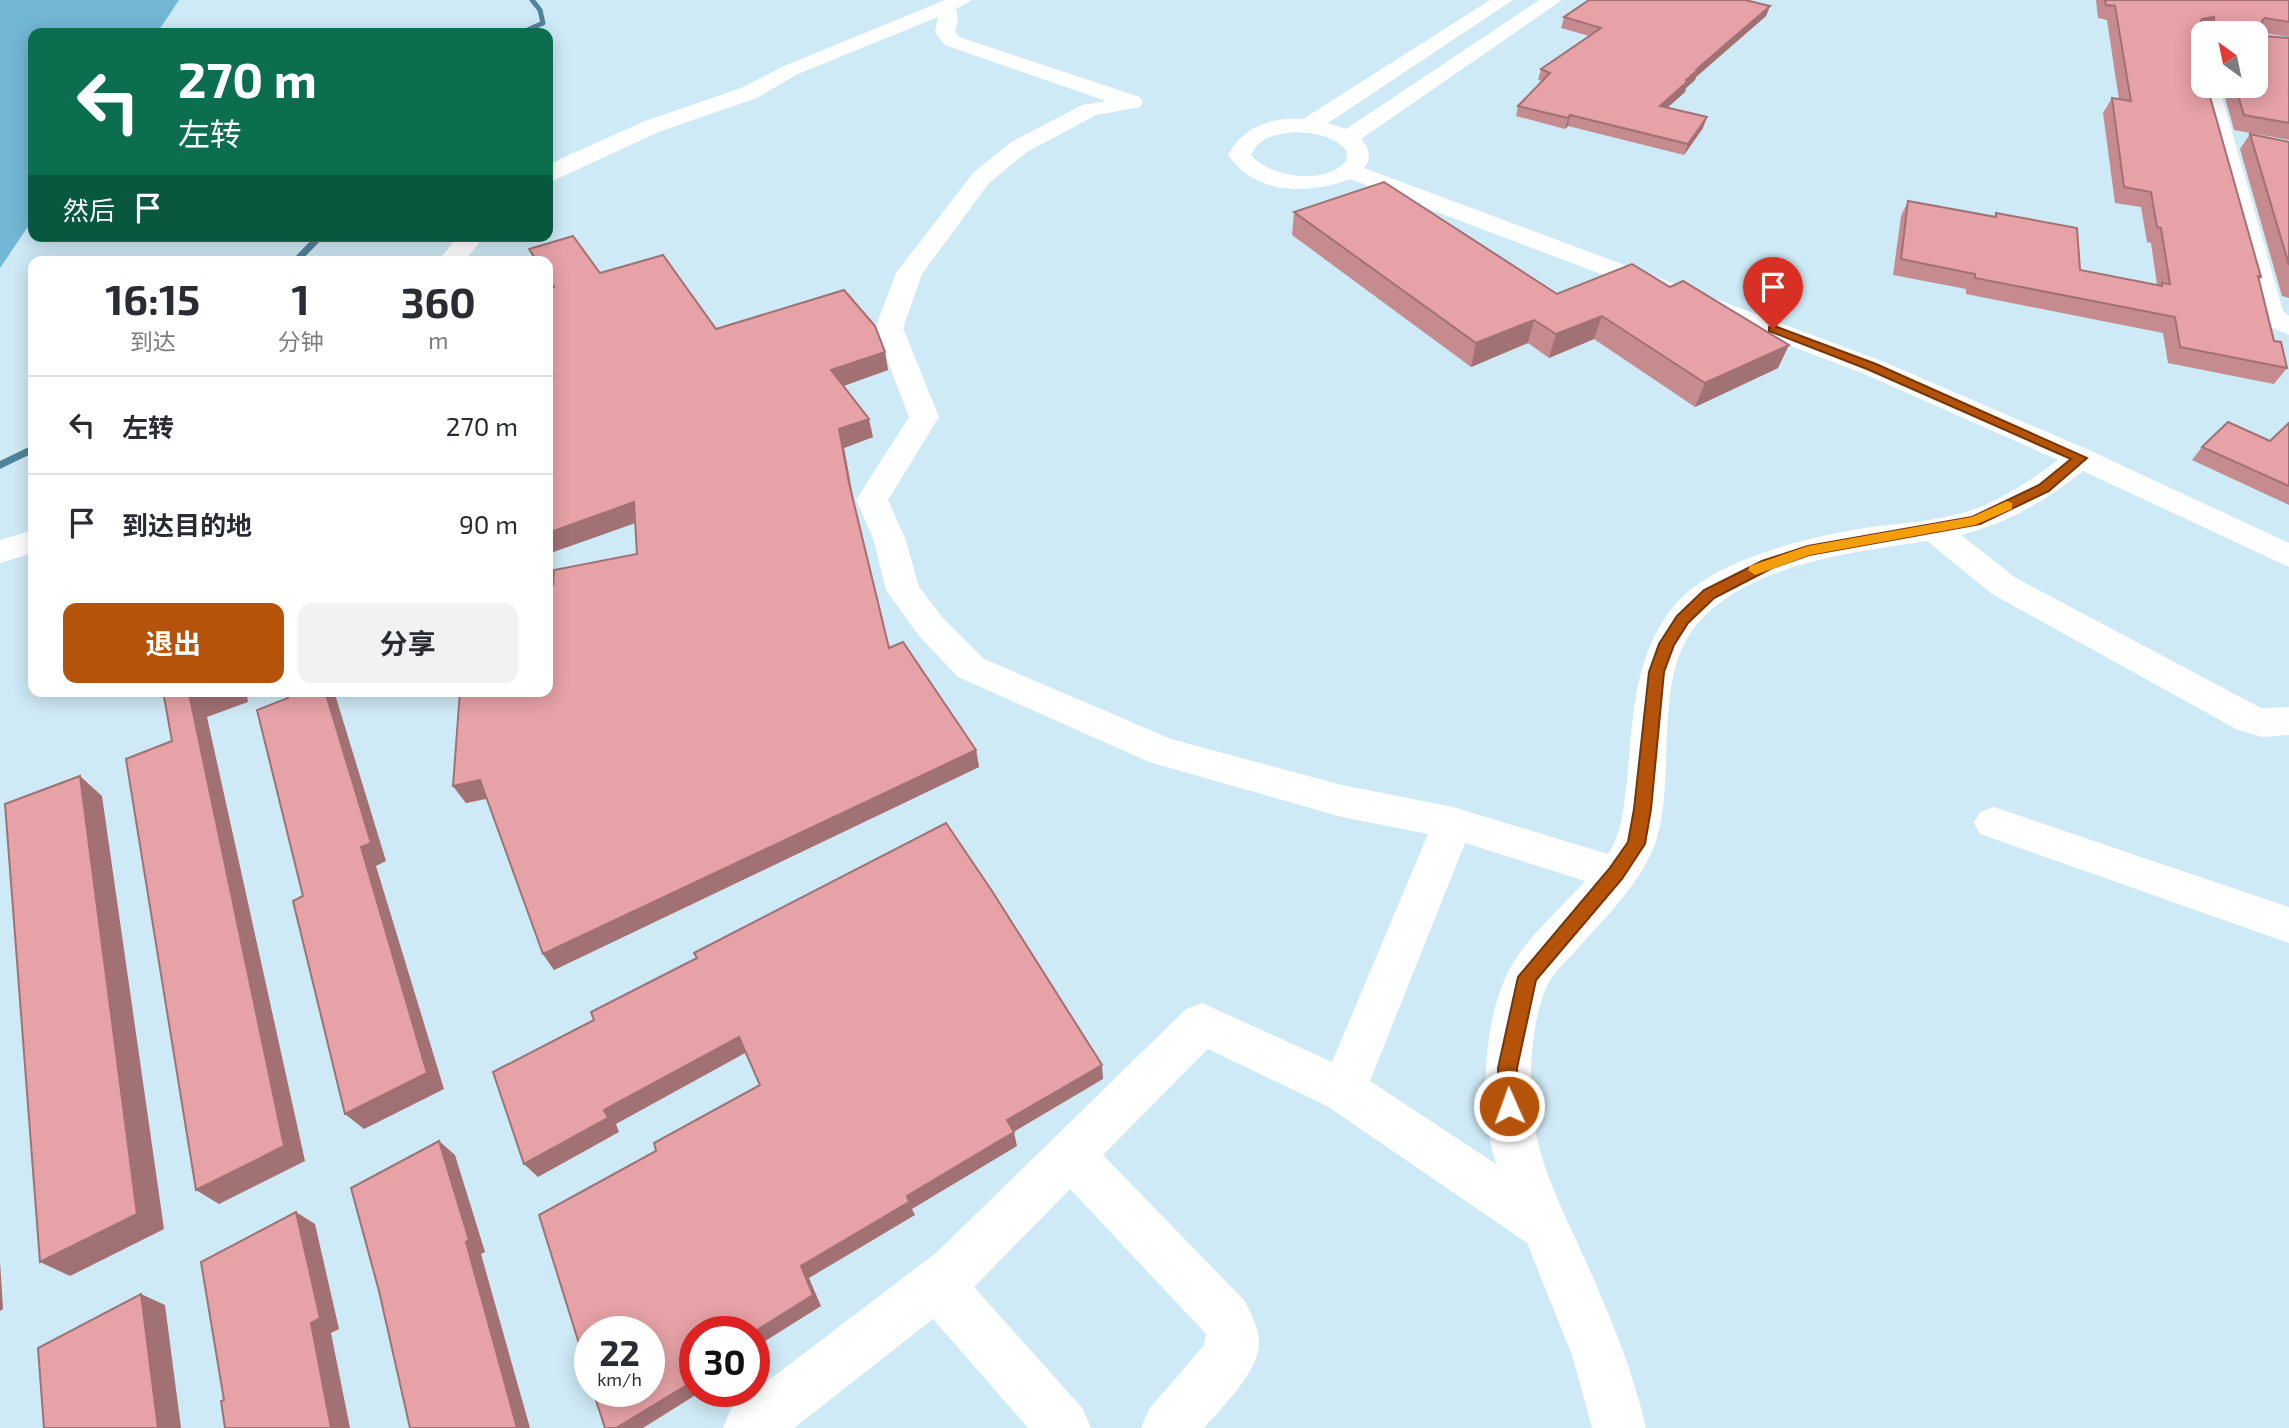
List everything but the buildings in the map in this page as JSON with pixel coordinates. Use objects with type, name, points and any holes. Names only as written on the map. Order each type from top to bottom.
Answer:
[{"type":"street","points":[[1308,127],[1503,0]]},
{"type":"street","points":[[1516,0],[1547,3]]},
{"type":"street","points":[[1346,139],[1547,3]]},
{"type":"street","points":[[553,173],[653,126],[749,93],[791,70],[954,4]]},
{"type":"street","points":[[954,4],[945,32],[952,41],[1132,102],[1090,110],[1019,147],[981,178],[909,273],[889,328],[924,417],[872,499],[889,538],[903,590],[931,627],[971,668],[1162,752],[1342,801],[1453,823],[1616,874]]},
{"type":"street","points":[[2211,98],[2270,311],[2273,318],[2289,327]]},
{"type":"street","points":[[1308,127],[1329,131],[1346,139],[1357,149],[1358,160],[1350,170],[1333,179],[1309,183],[1283,181],[1260,175],[1245,165],[1239,155],[1241,144],[1251,135],[1266,129],[1308,127]]},
{"type":"street","points":[[2222,137],[2249,142]]},
{"type":"street","points":[[1350,170],[1872,367],[2080,458],[2289,556]]},
{"type":"street","points":[[455,256],[467,242]]},
{"type":"street","points":[[1619,1428],[1608,1384],[1521,1171],[1510,1125],[1507,1068],[1528,977],[1616,874],[1636,844],[1657,672],[1667,644],[1683,620],[1709,594],[1767,565],[1820,548],[1975,521],[2044,488],[2080,458]]},
{"type":"street","points":[[1934,530],[2004,586],[2239,714],[2263,723],[2289,721]]},
{"type":"street","points":[[0,552],[28,543]]},
{"type":"street","points":[[1343,1090],[1453,823]]},
{"type":"street","points":[[1994,823],[2289,925]]},
{"type":"street","points":[[763,1424],[955,1270],[1202,1024],[1343,1090],[1545,1227]]},
{"type":"street","points":[[1070,1155],[1227,1319],[1233,1335],[1233,1348],[1221,1366],[1168,1428]]},
{"type":"street","points":[[937,1284],[1064,1428]]},
{"type":"shaded area","points":[[0,0],[179,0],[160,28],[28,28],[28,226],[0,268]]},
{"type":"waterway","points":[[532,0],[540,10],[543,23],[532,28]]},
{"type":"waterway","points":[[301,256],[314,242]]},
{"type":"waterway","points":[[0,465],[28,451]]},
{"type":"slow traffic","points":[[1755,570],[1808,551],[1975,521],[2007,506]]},
{"type":"route","points":[[1509,1106],[1507,1068],[1528,977],[1616,874],[1636,844],[1657,672],[1667,644],[1683,620],[1709,594],[1767,565],[1808,551],[1975,521],[2044,488],[2080,458],[1872,367],[1773,329]]}]
